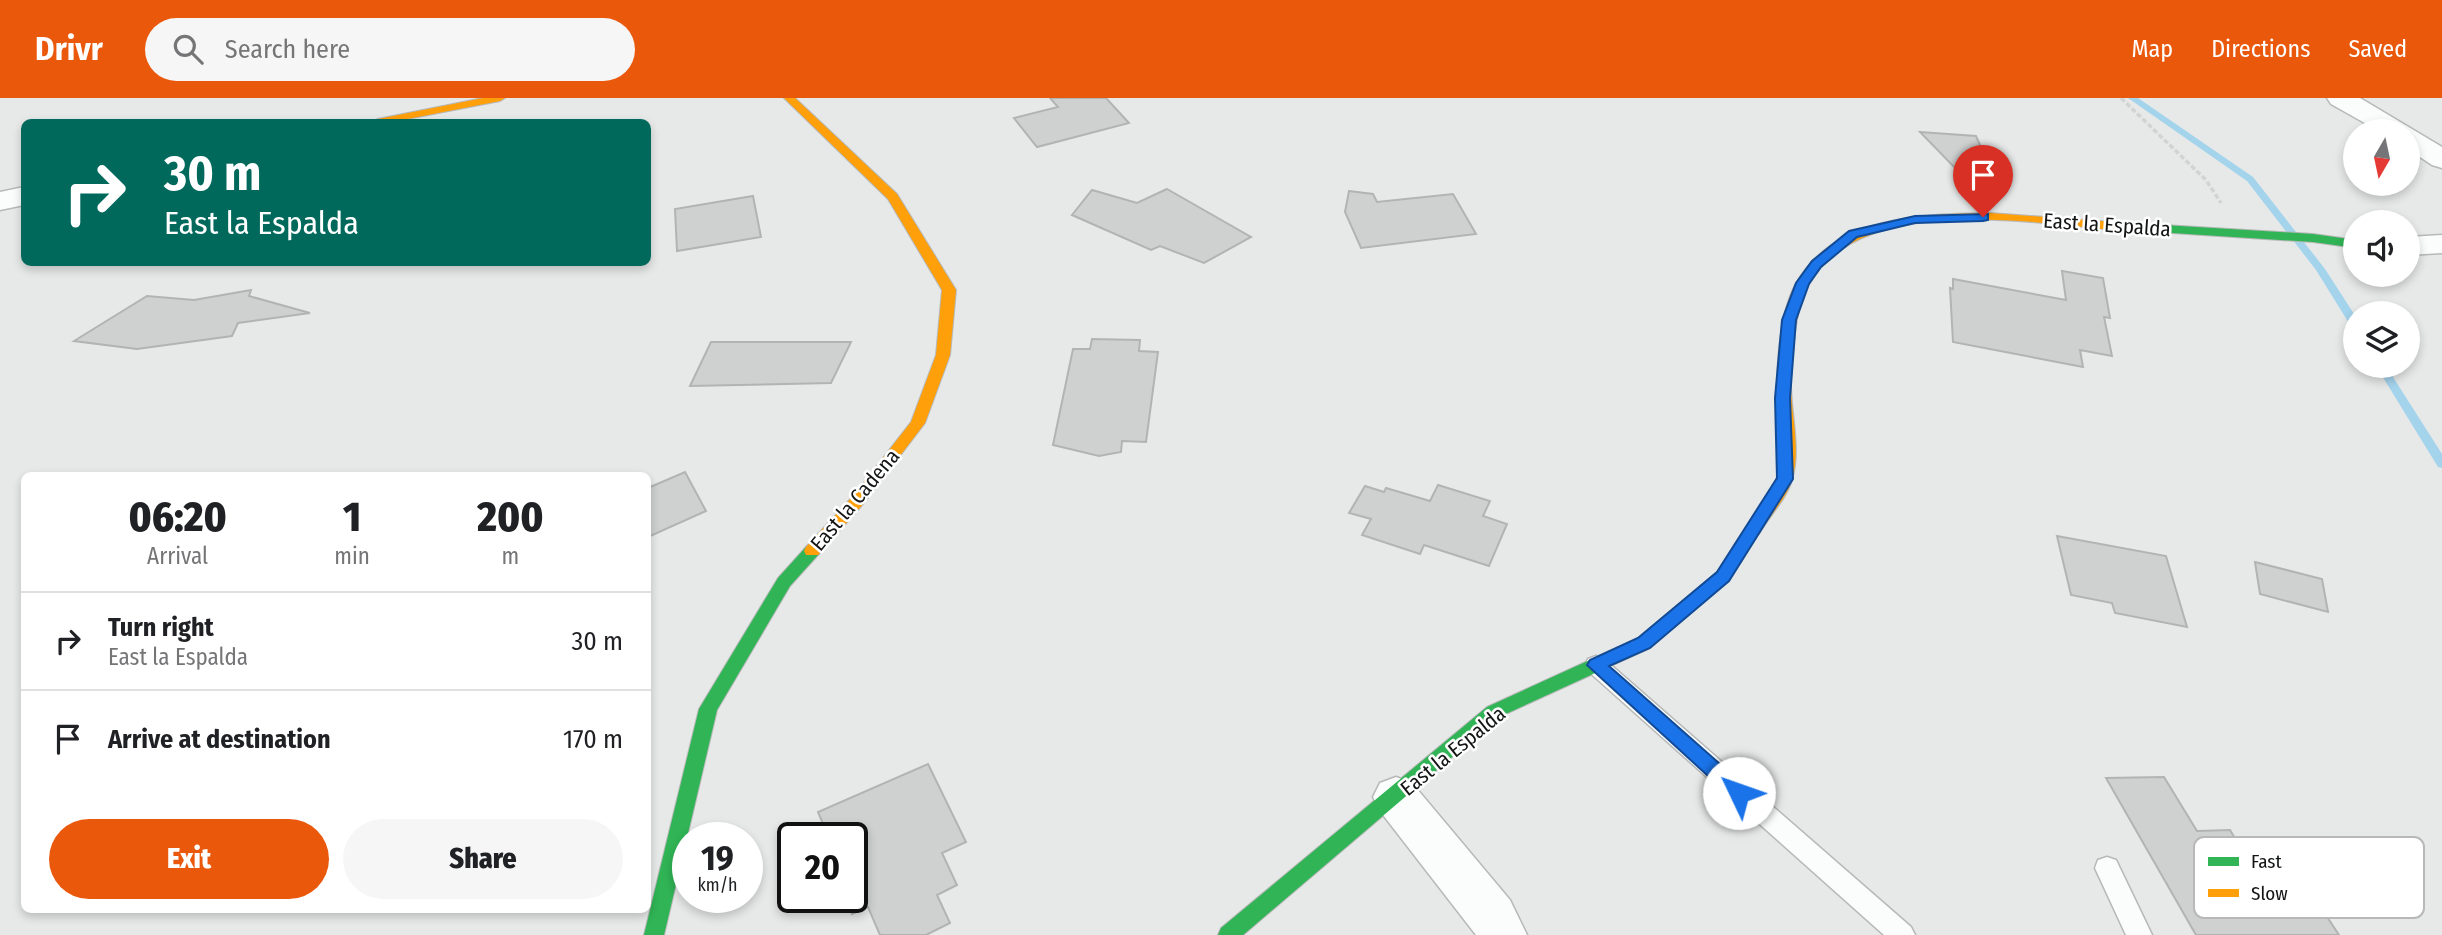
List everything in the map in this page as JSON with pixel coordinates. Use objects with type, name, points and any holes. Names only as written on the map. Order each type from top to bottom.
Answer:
[{"type":"street","points":[[393,119],[500,98]]},
{"type":"street","name":"East la Cadena","points":[[654,935],[708,709],[784,582],[859,499],[918,423],[943,355],[948,290],[893,197],[789,98]]},
{"type":"street","points":[[2340,98],[2378,119]]},
{"type":"street","points":[[2420,145],[2442,159]]},
{"type":"street","points":[[0,201],[21,197]]},
{"type":"street","name":"East la Espalda","points":[[1227,935],[1396,797],[1493,712],[1644,643],[1723,576],[1785,479],[1783,398],[1789,320],[1803,283],[1816,264],[1853,234],[1915,219],[1961,216],[2314,238],[2343,242]]},
{"type":"street","points":[[2420,245],[2442,244]]},
{"type":"street","points":[[1396,797],[1492,916],[1502,935]]},
{"type":"lane","points":[[1596,665],[1902,935]]},
{"type":"lane","points":[[2107,868],[2139,935]]},
{"type":"path","points":[[2121,98],[2189,167],[2206,180],[2239,234]]},
{"type":"building","points":[[1050,98],[1106,98],[1129,123],[1037,147],[1014,118],[1058,107]]},
{"type":"building","points":[[1920,132],[1976,136],[1993,174],[1958,171]]},
{"type":"building","points":[[1167,189],[1251,237],[1204,263],[1160,246],[1151,250],[1072,215],[1092,190],[1137,203]]},
{"type":"building","points":[[1349,191],[1373,194],[1377,202],[1453,194],[1476,234],[1361,248],[1345,212]]},
{"type":"building","points":[[753,196],[761,237],[677,251],[675,209]]},
{"type":"building","points":[[2062,271],[2103,278],[2110,318],[2104,317],[2112,356],[2080,350],[2083,367],[1953,342],[1950,288],[1953,289],[1953,279],[2066,300]]},
{"type":"building","points":[[251,290],[249,296],[310,313],[238,323],[232,336],[137,349],[74,341],[147,296],[194,300]]},
{"type":"building","points":[[1092,339],[1140,340],[1139,351],[1158,352],[1146,442],[1122,441],[1121,452],[1099,456],[1053,445],[1073,349],[1090,349]]},
{"type":"building","points":[[711,342],[851,342],[831,383],[690,386]]},
{"type":"building","points":[[685,472],[706,511],[651,536],[651,487]]},
{"type":"building","points":[[1438,485],[1490,501],[1483,516],[1507,524],[1489,566],[1424,545],[1420,554],[1362,535],[1371,519],[1349,513],[1365,486],[1384,492],[1386,488],[1430,501]]},
{"type":"building","points":[[2057,536],[2166,556],[2187,627],[2115,613],[2112,603],[2071,595]]},
{"type":"building","points":[[2255,562],[2322,579],[2328,612],[2260,594]]},
{"type":"building","points":[[928,764],[966,842],[942,853],[957,885],[937,895],[950,923],[926,935],[880,935],[868,907],[868,822],[822,822],[818,812]]},
{"type":"building","points":[[2164,777],[2197,831],[2230,830],[2234,837],[2194,837],[2194,918],[2328,918],[2339,935],[2196,935],[2106,778]]},
{"type":"waterway","points":[[2132,98],[2250,179],[2320,269],[2343,305]]},
{"type":"waterway","points":[[2388,378],[2442,464]]},
{"type":"traffic: fast","points":[[2114,226],[2343,242]]},
{"type":"traffic: fast","points":[[1228,935],[1493,712],[1644,643],[1723,576],[1753,530]]},
{"type":"traffic: fast","points":[[654,935],[708,709],[784,582],[812,551]]},
{"type":"traffic: slow","points":[[393,119],[500,98]]},
{"type":"traffic: slow","points":[[789,98],[893,197],[949,290],[943,355],[918,423],[859,499],[812,551]]},
{"type":"traffic: slow","points":[[1753,530],[1784,480],[1784,379],[1791,320],[1802,285],[1825,255],[1858,234],[1898,223],[1943,217],[2036,219],[2114,226]]},
{"type":"route","points":[[1739,793],[1596,665],[1644,643],[1723,576],[1785,479],[1783,398],[1789,320],[1803,283],[1816,264],[1853,234],[1915,219],[1983,217]]}]
